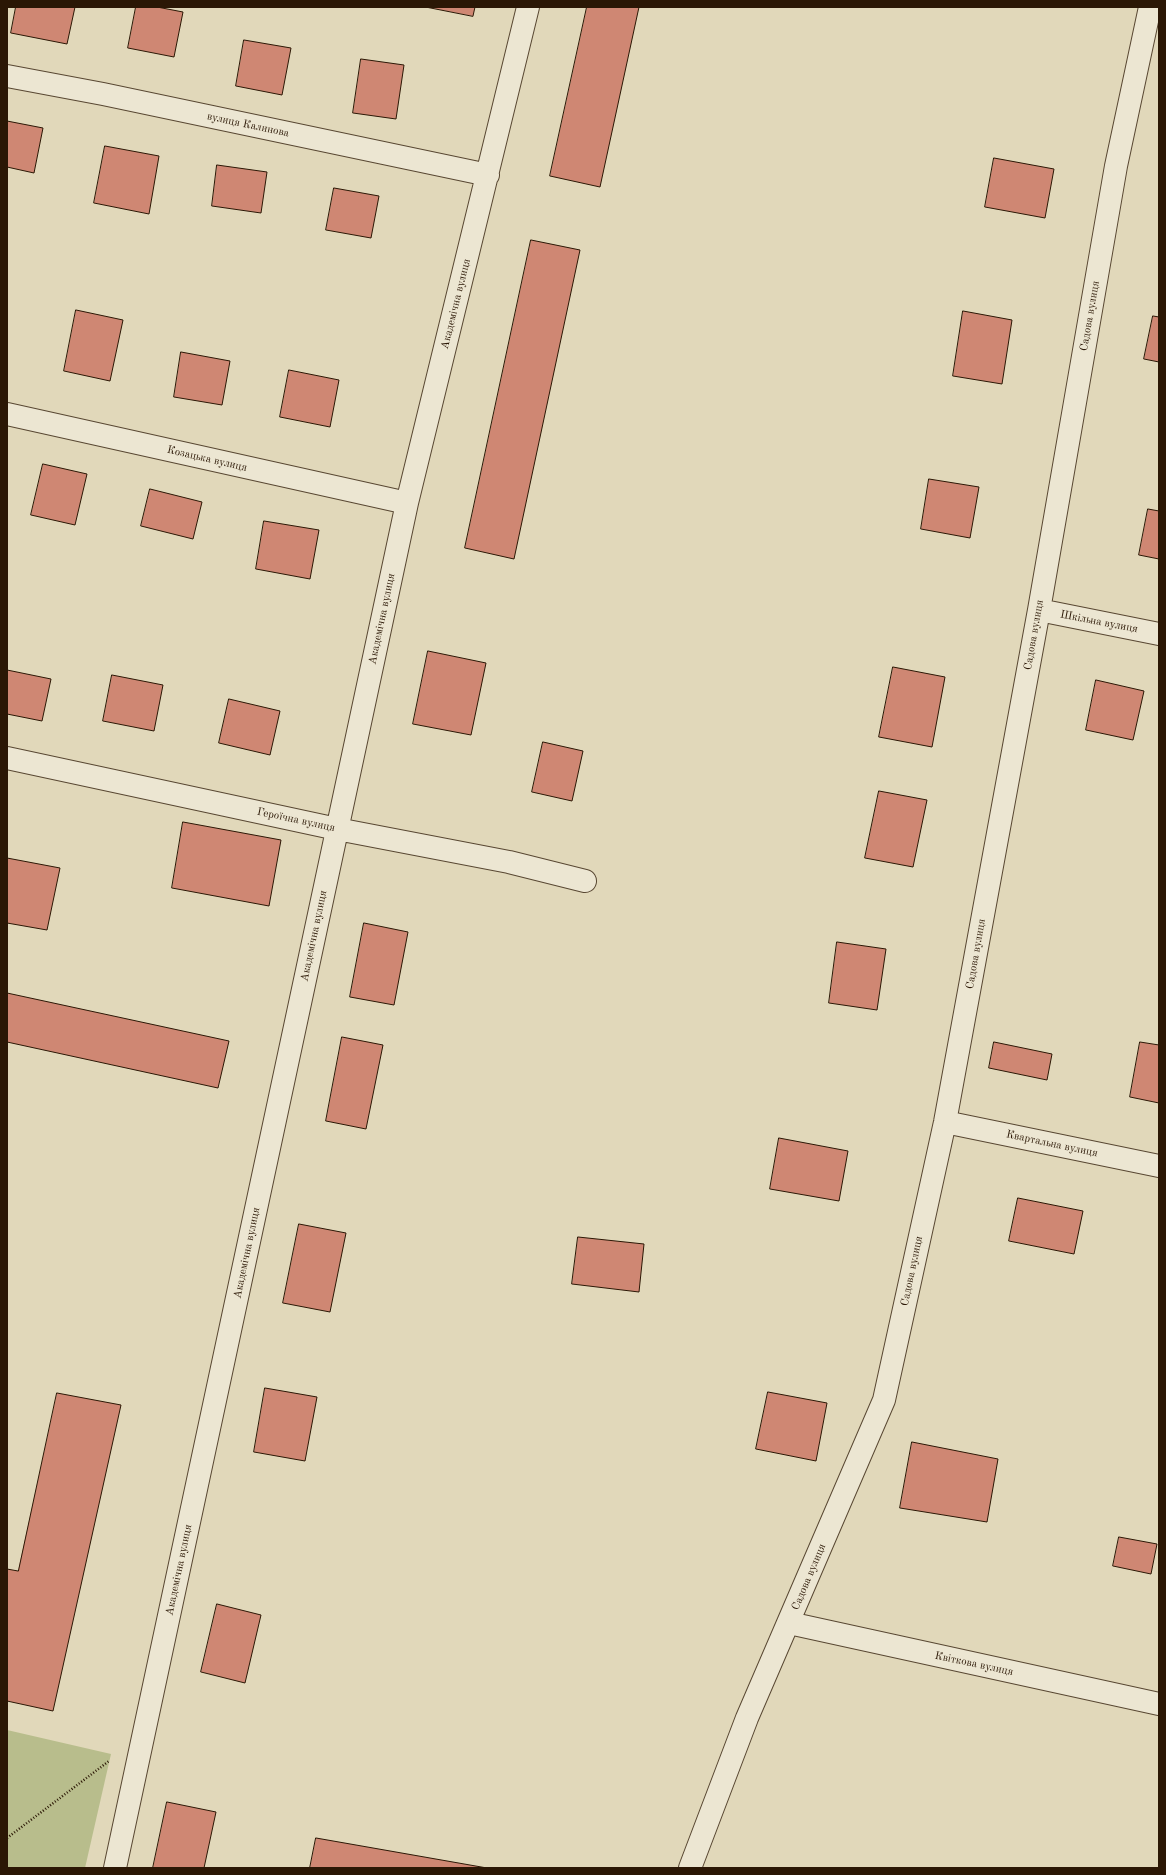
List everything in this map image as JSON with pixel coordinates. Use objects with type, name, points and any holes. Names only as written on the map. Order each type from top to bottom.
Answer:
[{"type":"street","name":"Академічна вулиця","points":[[115,1868],[145,1734],[407,503],[528,7]]},
{"type":"street","name":"Садова вулиця","points":[[690,1868],[748,1718],[884,1400],[945,1122],[1039,610],[1116,166],[1150,7]]},
{"type":"street","name":"вулиця Калинова","points":[[7,76],[103,94],[488,175]]},
{"type":"street","name":"Козацька вулиця","points":[[7,414],[407,503]]},
{"type":"street","name":"Шкільна вулиця","points":[[1039,610],[1159,634]]},
{"type":"street","name":"Героїчна вулиця","points":[[7,758],[337,829],[509,862],[585,881]]},
{"type":"street","name":"Квартальна вулиця","points":[[945,1122],[1159,1166]]},
{"type":"street","name":"Квіткова вулиця","points":[[789,1623],[1159,1704]]},
{"type":"path","points":[[7,1838],[145,1734]]},
{"type":"green space","points":[[7,1730],[111,1754],[85,1868],[7,1868]]},
{"type":"building","points":[[16,7],[75,7],[67,44],[11,33]]},
{"type":"building","points":[[136,7],[157,7],[183,12],[174,57],[128,48]]},
{"type":"building","points":[[426,7],[475,7],[473,16]]},
{"type":"building","points":[[587,7],[639,7],[600,187],[550,176]]},
{"type":"building","points":[[244,40],[291,48],[282,95],[236,86]]},
{"type":"building","points":[[361,59],[404,65],[396,119],[353,113]]},
{"type":"building","points":[[7,121],[43,128],[34,173],[7,167]]},
{"type":"building","points":[[105,146],[159,156],[149,214],[94,203]]},
{"type":"building","points":[[994,158],[1054,169],[1045,218],[985,207]]},
{"type":"building","points":[[217,165],[267,172],[261,213],[212,206]]},
{"type":"building","points":[[334,188],[379,196],[371,238],[326,230]]},
{"type":"building","points":[[531,240],[580,250],[514,559],[465,548]]},
{"type":"building","points":[[76,310],[123,320],[110,381],[64,371]]},
{"type":"building","points":[[963,311],[1012,320],[1002,384],[953,376]]},
{"type":"building","points":[[1153,316],[1159,317],[1159,362],[1144,359]]},
{"type":"building","points":[[181,352],[230,361],[222,405],[174,397]]},
{"type":"building","points":[[289,370],[339,380],[330,427],[280,417]]},
{"type":"building","points":[[43,464],[87,474],[75,525],[31,515]]},
{"type":"building","points":[[929,479],[979,487],[970,538],[921,529]]},
{"type":"building","points":[[150,489],[202,502],[193,539],[141,526]]},
{"type":"building","points":[[1148,509],[1159,511],[1159,559],[1139,555]]},
{"type":"building","points":[[264,521],[319,530],[310,579],[256,569]]},
{"type":"building","points":[[428,651],[486,663],[471,735],[413,724]]},
{"type":"building","points":[[893,667],[945,677],[932,747],[879,737]]},
{"type":"building","points":[[7,670],[51,679],[42,721],[7,714]]},
{"type":"building","points":[[112,675],[163,685],[154,731],[103,721]]},
{"type":"building","points":[[1096,680],[1144,691],[1133,740],[1086,730]]},
{"type":"building","points":[[229,699],[280,711],[270,755],[219,743]]},
{"type":"building","points":[[543,742],[583,751],[572,801],[532,792]]},
{"type":"building","points":[[879,791],[927,800],[913,867],[865,858]]},
{"type":"building","points":[[183,822],[281,840],[269,906],[172,888]]},
{"type":"building","points":[[7,858],[60,868],[47,930],[7,923]]},
{"type":"building","points":[[364,923],[408,932],[394,1005],[350,997]]},
{"type":"building","points":[[837,942],[886,949],[877,1010],[829,1003]]},
{"type":"building","points":[[7,993],[229,1041],[218,1088],[7,1042]]},
{"type":"building","points":[[342,1037],[383,1045],[366,1129],[326,1121]]},
{"type":"building","points":[[994,1042],[1052,1054],[1047,1080],[989,1068]]},
{"type":"building","points":[[1140,1042],[1159,1045],[1159,1103],[1130,1097]]},
{"type":"building","points":[[779,1138],[848,1151],[839,1201],[770,1189]]},
{"type":"building","points":[[1018,1198],[1083,1211],[1074,1254],[1009,1241]]},
{"type":"building","points":[[299,1224],[346,1233],[330,1312],[283,1303]]},
{"type":"building","points":[[578,1237],[644,1244],[639,1292],[572,1284]]},
{"type":"building","points":[[265,1388],[317,1397],[305,1461],[254,1452]]},
{"type":"building","points":[[768,1392],[827,1403],[816,1461],[756,1449]]},
{"type":"building","points":[[57,1393],[121,1405],[53,1711],[7,1701],[7,1569],[18,1571]]},
{"type":"building","points":[[912,1442],[998,1459],[987,1522],[900,1508]]},
{"type":"building","points":[[1119,1537],[1157,1544],[1151,1574],[1113,1566]]},
{"type":"building","points":[[217,1604],[261,1615],[245,1683],[201,1672]]},
{"type":"building","points":[[167,1802],[216,1812],[204,1868],[153,1868]]},
{"type":"building","points":[[316,1838],[487,1868],[310,1868]]}]
